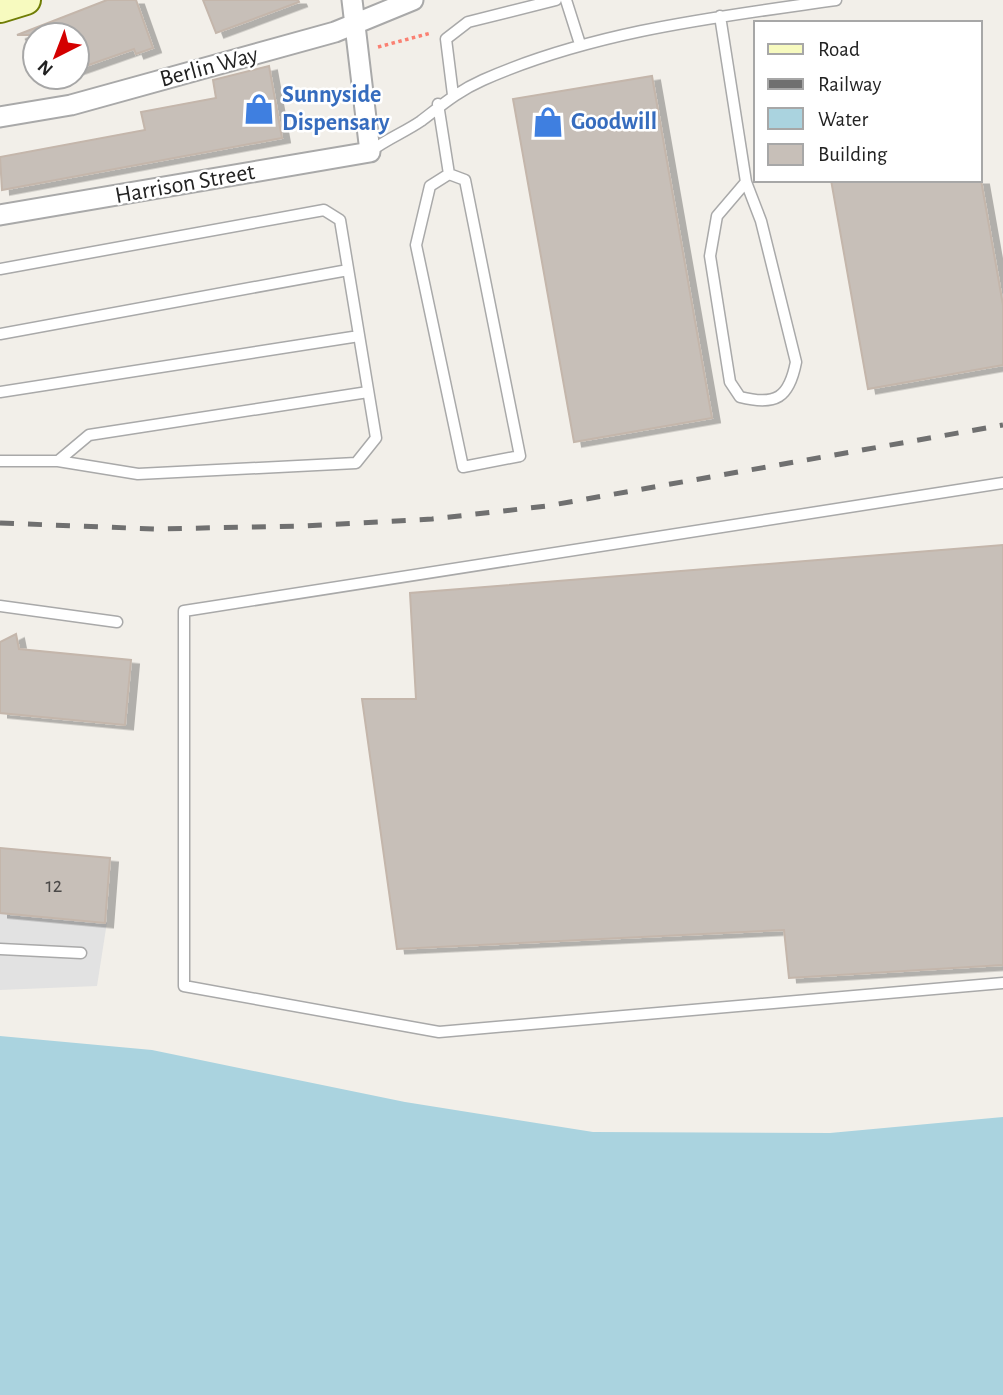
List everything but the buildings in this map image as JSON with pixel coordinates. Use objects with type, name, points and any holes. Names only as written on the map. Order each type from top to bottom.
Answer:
[{"type":"main road","points":[[0,8],[26,0]]},
{"type":"street","points":[[352,0],[370,152]]},
{"type":"street","name":"Berlin Way","points":[[0,117],[71,105],[355,26],[412,0]]},
{"type":"street","name":"Harrison Street","points":[[0,215],[370,152]]},
{"type":"lane","points":[[453,95],[446,39],[468,22],[556,0]]},
{"type":"lane","points":[[566,0],[580,44]]},
{"type":"lane","points":[[370,152],[391,136],[420,121],[438,104],[453,95],[483,80],[580,44],[720,16],[835,0]]},
{"type":"lane","points":[[720,16],[746,182],[761,221],[796,362],[791,385],[778,397],[760,402],[740,397],[730,382],[710,256],[717,216],[746,182]]},
{"type":"lane","points":[[438,104],[449,174]]},
{"type":"lane","points":[[449,174],[465,180],[520,456],[463,467],[415,245],[430,187],[449,174]]},
{"type":"lane","points":[[0,269],[324,210],[340,220],[376,438],[356,463],[138,474],[58,461],[0,461]]},
{"type":"lane","points":[[0,334],[348,270]]},
{"type":"lane","points":[[0,393],[359,336]]},
{"type":"lane","points":[[58,461],[89,435],[368,392]]},
{"type":"lane","points":[[1003,483],[184,611],[184,986],[439,1032],[1003,983]]},
{"type":"lane","points":[[0,606],[117,621]]},
{"type":"lane","points":[[0,949],[80,953]]},
{"type":"path","points":[[376,48],[436,32]]},
{"type":"shaded area","points":[[0,913],[107,922],[97,986],[0,990]]},
{"type":"water","points":[[0,1036],[152,1050],[405,1102],[593,1132],[830,1133],[1003,1117],[1003,1395],[0,1395]]},
{"type":"railway","points":[[0,523],[155,529],[301,526],[432,519],[547,506],[1003,425]]},
{"type":"place","name":"Sunnyside Dispensary","points":[[259,109]]},
{"type":"place","name":"Goodwill","points":[[548,122]]}]
